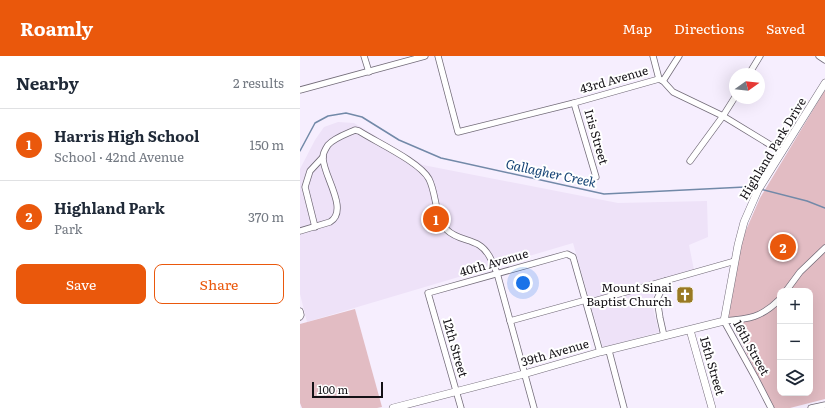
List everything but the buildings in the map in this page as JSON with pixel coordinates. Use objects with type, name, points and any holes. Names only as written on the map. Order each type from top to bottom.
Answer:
[{"type":"street","points":[[364,56],[369,72]]},
{"type":"street","points":[[300,90],[425,56]]},
{"type":"street","name":"43rd Avenue","points":[[438,56],[458,132],[661,80],[673,92],[723,116],[782,152]]},
{"type":"street","points":[[653,56],[661,80]]},
{"type":"street","points":[[661,80],[679,56]]},
{"type":"street","points":[[753,68],[760,56]]},
{"type":"street","points":[[819,56],[825,60]]},
{"type":"street","name":"Highland Park Drive","points":[[724,321],[744,222],[760,187],[825,84]]},
{"type":"street","name":"Iris Street","points":[[574,103],[596,178]]},
{"type":"street","points":[[690,161],[731,104]]},
{"type":"street","points":[[315,227],[305,187],[310,171],[323,157],[331,142],[355,130],[359,131],[424,171],[429,180],[439,215],[446,228],[453,235],[480,245],[487,253],[497,273],[534,408]]},
{"type":"street","points":[[300,231],[334,220],[338,211],[338,205],[323,157]]},
{"type":"street","points":[[788,288],[805,267],[825,248]]},
{"type":"street","name":"40th Avenue","points":[[428,293],[567,254],[574,257],[587,302]]},
{"type":"street","points":[[510,321],[666,281],[735,261]]},
{"type":"street","points":[[664,336],[657,299],[666,281]]},
{"type":"street","name":"12th Street","points":[[428,293],[460,408]]},
{"type":"street","points":[[587,302],[600,352]]},
{"type":"street","points":[[724,321],[757,316],[777,302]]},
{"type":"street","name":"39th Avenue","points":[[394,408],[524,374],[600,352],[724,321]]},
{"type":"street","name":"16th Street","points":[[724,321],[771,408]]},
{"type":"street","name":"15th Street","points":[[690,330],[712,408]]},
{"type":"street","points":[[608,351],[624,408]]},
{"type":"street","points":[[811,408],[825,405]]},
{"type":"shaded area","points":[[825,90],[825,399],[790,408],[774,408],[728,316],[743,237],[760,198]]},
{"type":"shaded area","points":[[338,122],[354,123],[423,165],[618,203],[707,201],[708,237],[689,245],[694,270],[661,279],[654,290],[652,304],[659,332],[603,348],[573,243],[307,322],[300,294],[300,169],[315,140],[324,127]]},
{"type":"shaded area","points":[[355,309],[382,407],[302,408],[300,403],[300,324]]},
{"type":"waterway","name":"Gallagher Creek","points":[[300,151],[315,123],[328,116],[346,113],[362,117],[399,140],[441,158],[604,194],[745,187],[757,188]]},
{"type":"waterway","name":"Gallagher Creek","points":[[760,189],[807,201],[825,208]]},
{"type":"place","name":"Harris High School","points":[[436,219]]},
{"type":"place","name":"Highland Park","points":[[783,247]]},
{"type":"place","name":"Mount Sinai Baptist Church","points":[[685,295]]}]
